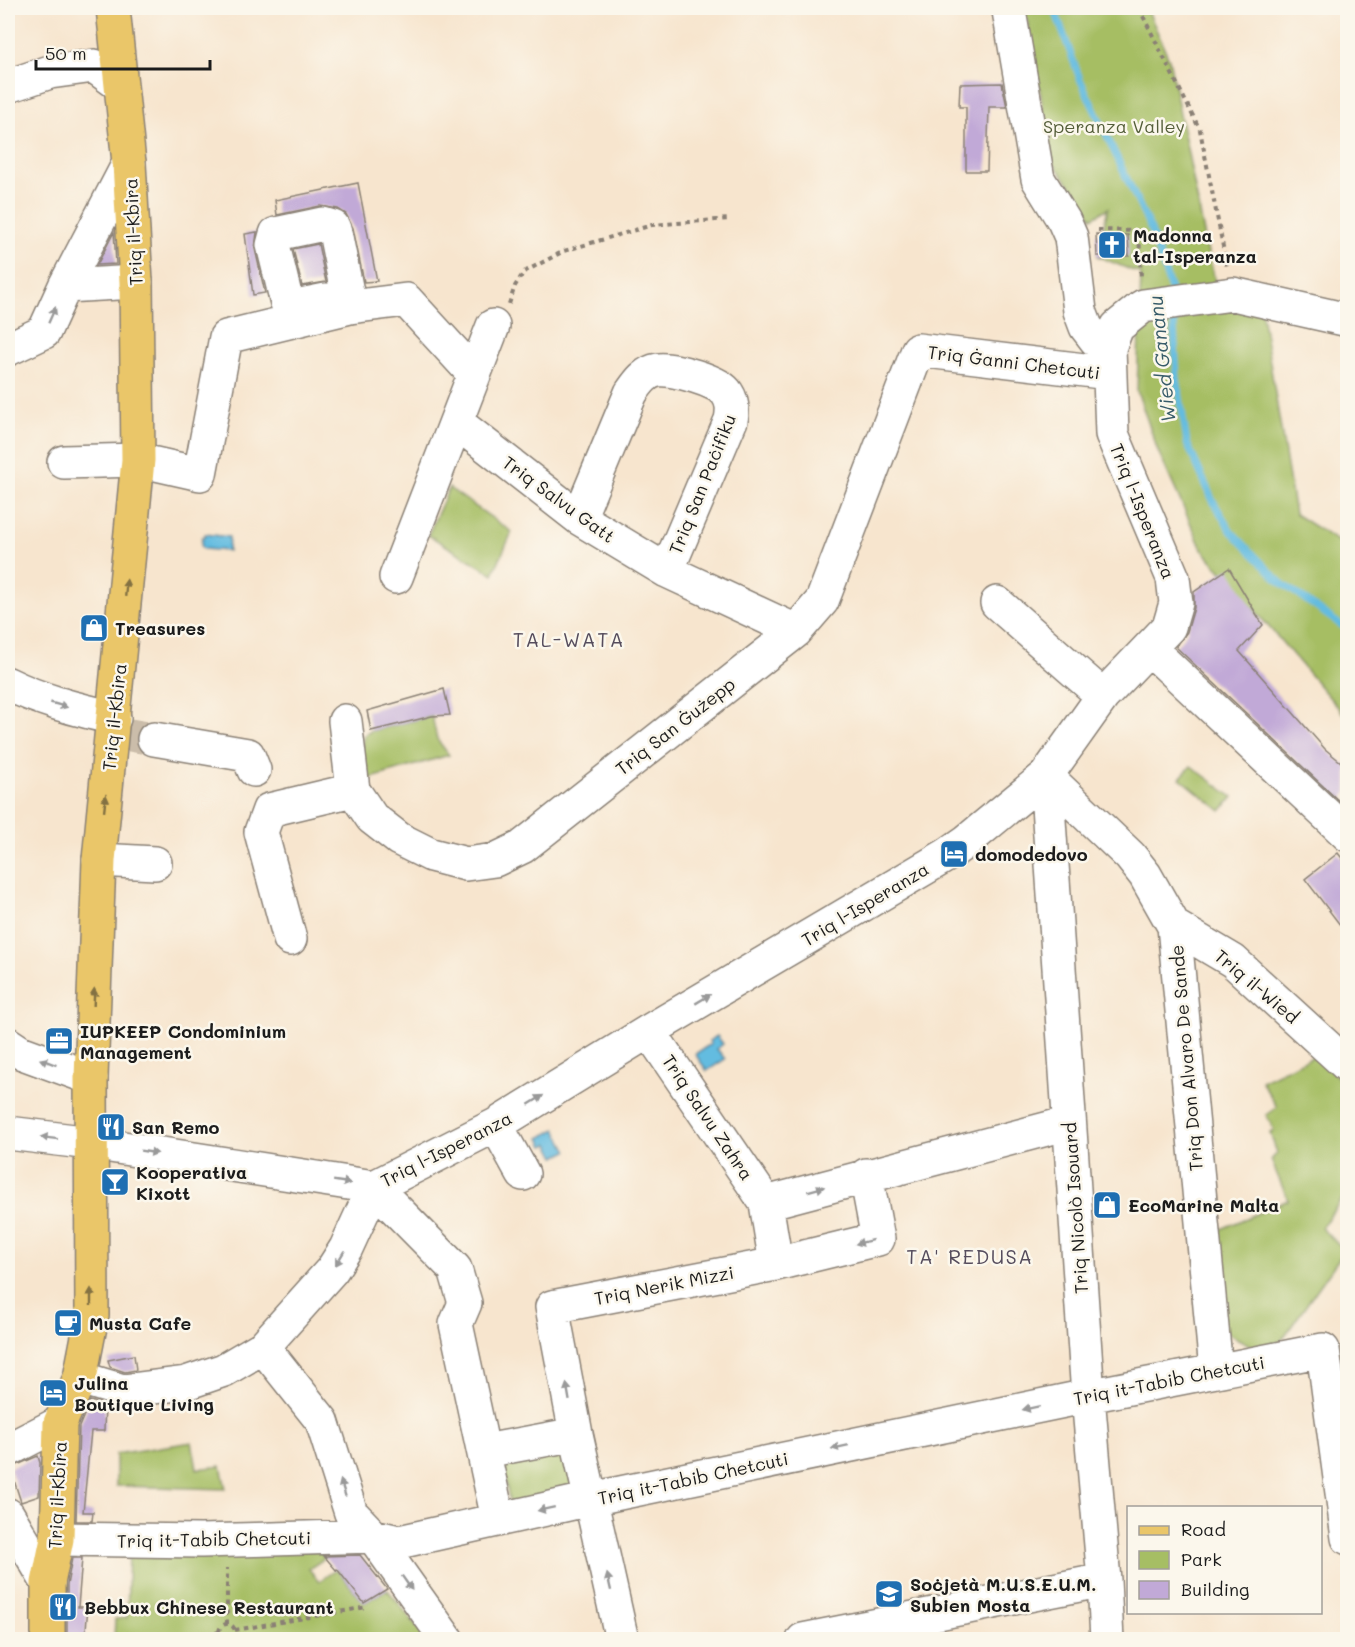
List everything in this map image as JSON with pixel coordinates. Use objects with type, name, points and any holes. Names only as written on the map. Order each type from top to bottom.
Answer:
[{"type":"main road","name":"Triq il-Kbira","points":[[48,1640],[48,1583],[57,1539],[60,1423],[80,1378],[92,1316],[91,1078],[99,860],[138,460],[136,282],[129,163],[113,8]]},
{"type":"street","points":[[1009,11],[1038,179],[1064,220],[1071,237],[1080,311],[1086,327],[1109,361]]},
{"type":"street","points":[[8,86],[50,72],[93,66],[120,85]]},
{"type":"street","points":[[8,349],[44,332],[65,286],[129,163]]},
{"type":"street","points":[[65,286],[136,282]]},
{"type":"street","points":[[1109,361],[1117,327],[1143,306],[1233,294],[1347,320]]},
{"type":"street","points":[[64,462],[138,460],[200,474],[226,337],[349,301],[406,300],[474,374]]},
{"type":"street","points":[[396,577],[493,326]]},
{"type":"street","name":"Triq Ġanni Chetcuti","points":[[918,350],[1109,361]]},
{"type":"street","name":"Triq San Ġużepp","points":[[345,721],[353,790],[372,818],[399,839],[431,855],[466,864],[495,860],[522,847],[796,631],[822,601],[918,350]]},
{"type":"street","name":"Triq l-Isperanza","points":[[8,1133],[91,1143],[374,1186],[496,1125],[649,1031],[947,855],[1046,776],[1103,696],[1169,627],[1176,603],[1173,578],[1112,434],[1109,361]]},
{"type":"street","name":"Triq San Paċifiku","points":[[579,518],[631,393],[641,378],[657,370],[674,371],[714,383],[726,391],[733,405],[731,420],[667,571]]},
{"type":"street","name":"Triq Salvu Gatt","points":[[456,422],[579,518],[667,571],[796,631]]},
{"type":"street","points":[[997,603],[1103,696]]},
{"type":"street","points":[[1150,649],[1347,835]]},
{"type":"street","points":[[8,684],[31,696],[62,706],[114,718]]},
{"type":"street","points":[[154,739],[248,755],[254,770]]},
{"type":"street","name":"Triq il-Wied","points":[[1046,776],[1130,856],[1145,875],[1174,926],[1233,962],[1347,1066]]},
{"type":"street","name":"Triq Nicolò Isouard","points":[[1046,776],[1107,1640]]},
{"type":"street","points":[[290,939],[261,832],[268,810],[353,790]]},
{"type":"street","points":[[99,860],[155,863]]},
{"type":"street","name":"Triq Don Alvaro De Sande","points":[[1174,926],[1216,1370]]},
{"type":"street","name":"Triq Salvu Zahra","points":[[649,1031],[766,1203]]},
{"type":"street","points":[[8,1044],[20,1052],[91,1078]]},
{"type":"street","points":[[776,1264],[766,1203],[1069,1123]]},
{"type":"street","points":[[496,1125],[523,1174]]},
{"type":"street","name":"Triq Nerik Mizzi","points":[[576,1434],[552,1307],[776,1264],[878,1239],[866,1175]]},
{"type":"street","points":[[80,1378],[123,1391],[186,1383],[224,1370],[263,1347],[332,1270],[346,1248],[374,1186],[454,1269],[465,1303],[456,1324],[498,1519]]},
{"type":"street","points":[[263,1347],[322,1421],[351,1513],[374,1536],[447,1640]]},
{"type":"street","name":"Triq it-Tabib Chetcuti","points":[[57,1539],[201,1541],[374,1536],[399,1542],[591,1499],[1323,1350],[1347,1538]]},
{"type":"street","name":"Triq il-Kbira","points":[[8,1450],[60,1423]]},
{"type":"street","points":[[485,1451],[576,1434],[622,1640]]},
{"type":"street","points":[[8,1515],[48,1583]]},
{"type":"street","points":[[803,1640],[1104,1580]]},
{"type":"path","points":[[240,10],[248,8]]},
{"type":"path","points":[[1139,8],[1200,130],[1233,294]]},
{"type":"path","points":[[493,326],[507,312],[515,286],[524,272],[564,251],[652,225],[729,219]]},
{"type":"path","points":[[1098,230],[1139,231],[1143,306]]},
{"type":"path","points":[[227,1557],[227,1624]]},
{"type":"path","points":[[235,1630],[367,1607]]},
{"type":"path","points":[[227,1624],[235,1630]]},
{"type":"path","points":[[227,1624],[222,1626],[220,1632],[223,1638],[228,1640],[233,1637],[235,1630]]},
{"type":"path","points":[[180,1640],[220,1632]]},
{"type":"green space","name":"Speranza Valley","points":[[1025,8],[1147,8],[1169,59],[1209,258],[1222,305],[1261,308],[1295,514],[1347,547],[1347,718],[1202,549],[1158,451],[1137,391],[1141,274],[1097,256],[1108,208],[1092,218],[1050,159]]},
{"type":"green space","points":[[449,488],[512,532],[493,574],[428,535]]},
{"type":"green space","points":[[432,716],[437,739],[449,755],[368,779],[359,761],[364,735],[371,731]]},
{"type":"green space","points":[[1191,766],[1233,797],[1221,811],[1180,778]]},
{"type":"green space","points":[[1316,1055],[1347,1087],[1347,1192],[1321,1228],[1345,1250],[1281,1341],[1257,1349],[1219,1329],[1212,1233],[1288,1200],[1271,1160],[1277,1153],[1270,1133],[1274,1130],[1266,1115],[1277,1107],[1261,1081]]},
{"type":"green space","points":[[192,1442],[197,1469],[221,1466],[226,1489],[116,1486],[116,1454]]},
{"type":"green space","points":[[567,1454],[575,1498],[511,1510],[503,1466]]},
{"type":"green space","points":[[319,1550],[325,1558],[309,1569],[319,1581],[337,1569],[364,1603],[387,1589],[427,1639],[114,1640],[115,1619],[127,1618],[129,1551]]},
{"type":"water","points":[[205,534],[229,537],[228,551],[201,547],[202,537],[205,537]]},
{"type":"water","points":[[717,1036],[723,1044],[717,1049],[725,1059],[707,1071],[695,1054],[711,1044],[709,1041]]},
{"type":"water","points":[[556,1129],[568,1151],[556,1157],[549,1144],[544,1146],[540,1138]]},
{"type":"building","points":[[1002,83],[1007,107],[989,107],[987,171],[966,171],[966,107],[959,107],[960,84]]},
{"type":"building","points":[[358,183],[377,281],[364,282],[353,228],[346,214],[338,209],[320,206],[277,215],[275,200]]},
{"type":"building","points":[[114,232],[116,264],[97,265]]},
{"type":"building","points":[[257,232],[255,249],[265,293],[253,295],[245,234]]},
{"type":"building","name":"Madonna tal-Isperanza","points":[[1096,234],[1128,235],[1129,256],[1097,256]]},
{"type":"building","points":[[318,244],[326,282],[302,286],[293,249]]},
{"type":"building","points":[[1229,568],[1263,625],[1239,651],[1325,749],[1347,767],[1347,792],[1340,802],[1176,647],[1187,632],[1194,608],[1194,592]]},
{"type":"building","points":[[444,689],[450,715],[432,716],[371,731],[367,711]]},
{"type":"building","points":[[1338,853],[1347,865],[1347,934],[1305,879]]},
{"type":"building","points":[[134,1355],[136,1370],[125,1372],[110,1367],[108,1360]]},
{"type":"building","points":[[90,1401],[105,1405],[104,1431],[91,1431],[83,1512],[93,1512],[92,1521],[76,1521],[79,1427]]},
{"type":"building","points":[[38,1456],[40,1463],[39,1496],[21,1502],[10,1468]]},
{"type":"building","points":[[360,1555],[387,1589],[364,1603],[324,1556]]},
{"type":"building","points":[[72,1558],[82,1558],[78,1607],[88,1607],[85,1640],[67,1640],[67,1585]]},
{"type":"waterway","name":"Wied Gananu","points":[[1054,8],[1080,79],[1151,230],[1172,293]]},
{"type":"waterway","name":"Wied Gananu","points":[[1173,310],[1177,377],[1187,443],[1213,501],[1231,531],[1280,582],[1348,630]]},
{"type":"tunnel","points":[[112,732],[154,739]]},
{"type":"place","name":"Madonna tal-Isperanza","points":[[1112,245]]},
{"type":"place","name":"Treasures","points":[[94,628]]},
{"type":"place","name":"domodedovo","points":[[954,854]]},
{"type":"place","name":"IUPKEEP Condominium Management","points":[[59,1041]]},
{"type":"place","name":"San Remo","points":[[111,1127]]},
{"type":"place","name":"Kooperativa Kixott","points":[[115,1182]]},
{"type":"place","name":"EcoMarine Malta","points":[[1107,1205]]},
{"type":"place","name":"Musta Cafe","points":[[68,1323]]},
{"type":"place","name":"Julina Boutique Living","points":[[53,1393]]},
{"type":"place","name":"Soċjetà M.U.S.E.U.M. Subien Mosta","points":[[889,1594]]},
{"type":"place","name":"Bebbux Chinese Restaurant","points":[[63,1607]]},
{"type":"district","name":"TAL-WATA","points":[[569,639]]},
{"type":"district","name":"TA' REDUSA","points":[[970,1256]]}]
